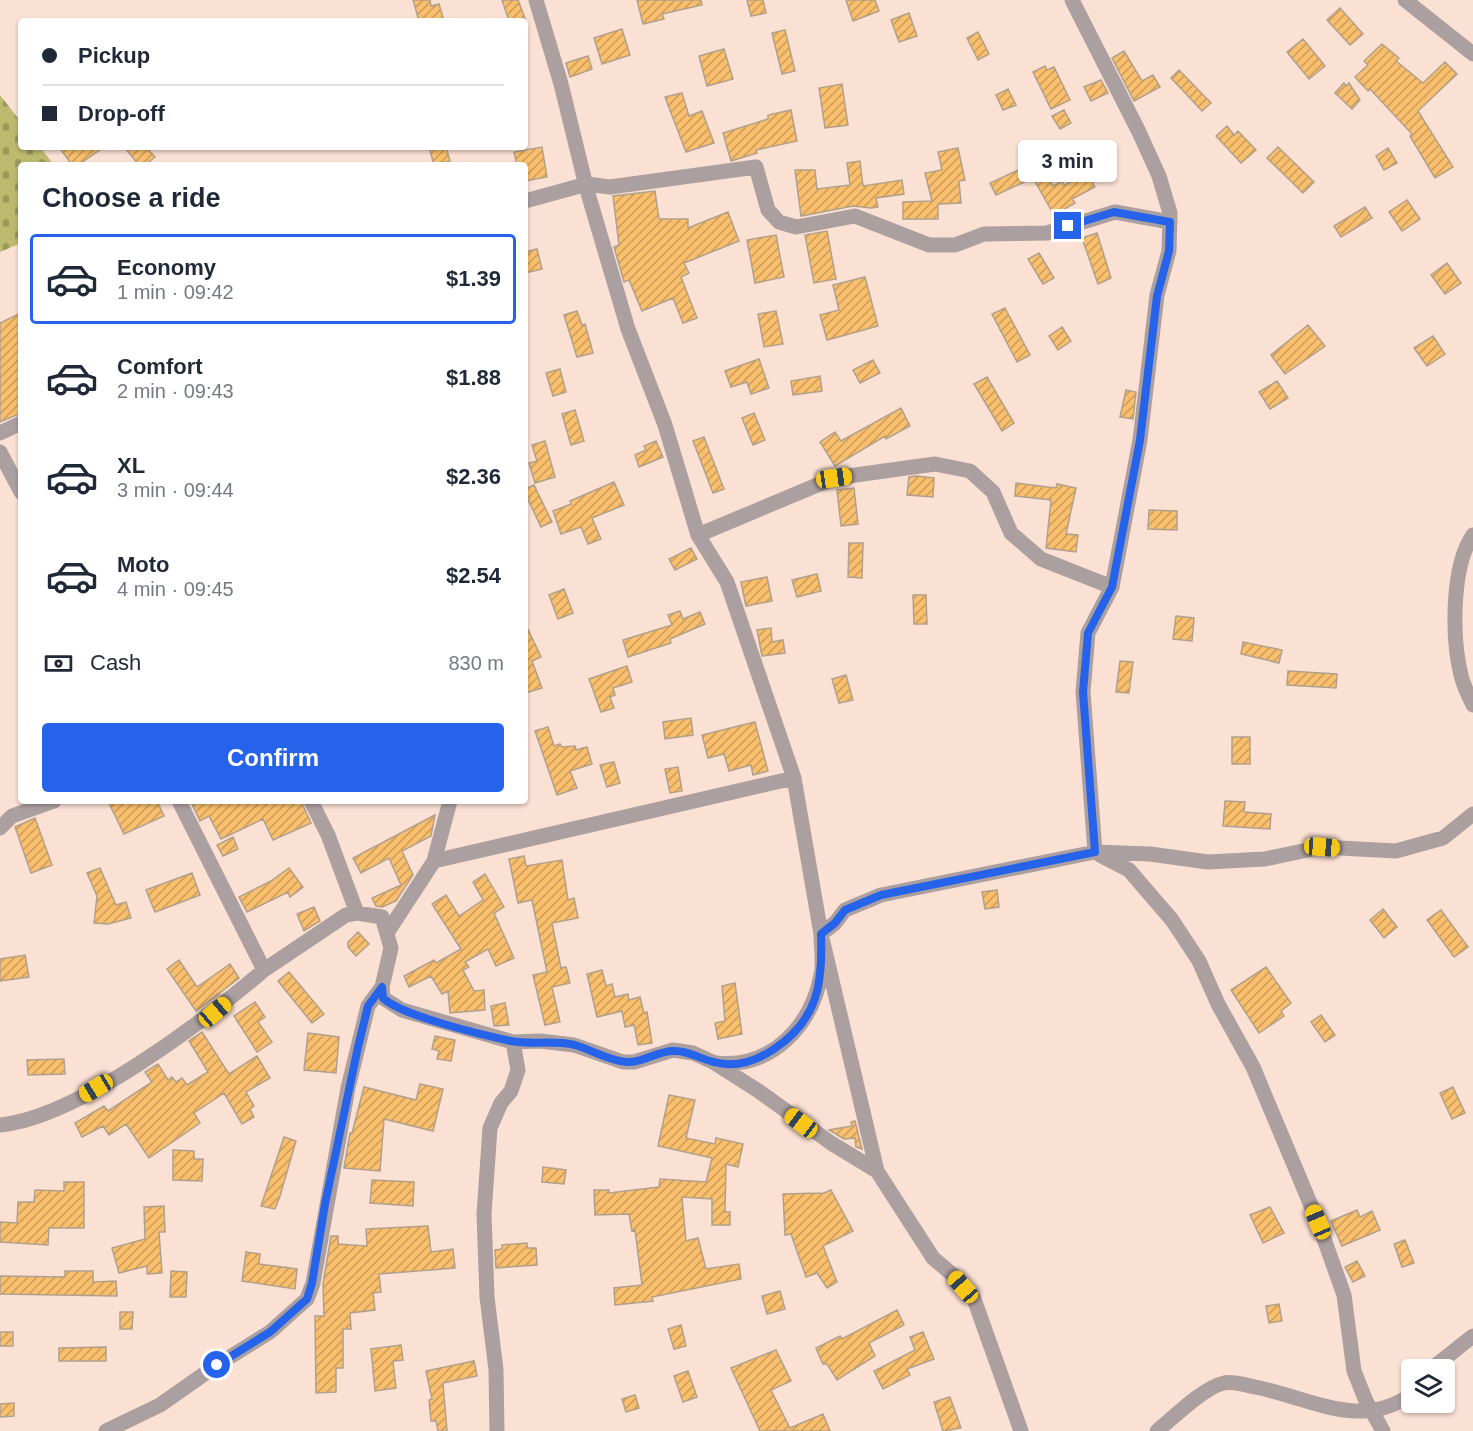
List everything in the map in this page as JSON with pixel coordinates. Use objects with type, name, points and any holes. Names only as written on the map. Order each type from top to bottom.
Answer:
[{"type":"street","points":[[536,0],[587,190],[628,329],[665,425],[699,535],[727,582],[794,778],[821,934],[877,1171],[933,1258],[974,1299],[1021,1431]]},
{"type":"street","points":[[1072,0],[1159,176],[1170,213],[1169,251],[1157,296],[1140,440],[1112,587],[1088,633],[1083,692],[1095,852]]},
{"type":"street","points":[[1405,0],[1473,54]]},
{"type":"street","points":[[528,200],[587,184],[610,188],[756,167],[768,210],[778,222],[796,227],[855,216],[929,245],[955,245],[984,234],[1047,233],[1114,212],[1170,222]]},
{"type":"street","points":[[0,433],[18,424]]},
{"type":"street","points":[[0,452],[18,486]]},
{"type":"street","points":[[699,535],[834,478],[935,464],[970,471],[993,492],[1011,533],[1041,559],[1112,587]]},
{"type":"street","points":[[1473,535],[1459,573],[1455,616],[1461,675],[1473,705]]},
{"type":"street","points":[[434,861],[794,778]]},
{"type":"street","points":[[0,828],[12,816],[46,804]]},
{"type":"street","points":[[181,804],[264,970]]},
{"type":"street","points":[[312,804],[328,835],[357,913]]},
{"type":"street","points":[[387,933],[434,861],[449,804]]},
{"type":"street","points":[[821,934],[835,923],[845,910],[881,895],[1095,852],[1150,854],[1208,862],[1265,859],[1322,847],[1396,851],[1443,838],[1473,814]]},
{"type":"street","points":[[1095,852],[1129,870],[1172,920],[1199,961],[1218,1004],[1253,1067],[1318,1222],[1344,1295],[1354,1371],[1383,1431]]},
{"type":"street","points":[[0,1125],[34,1119],[79,1098],[215,1012],[264,970],[324,927],[346,915],[357,913],[382,917],[391,948],[382,987],[383,998],[402,1010],[513,1042],[540,1041],[574,1045],[623,1062],[634,1062],[673,1050],[693,1053],[713,1062],[757,1090],[831,1143],[877,1171]]},
{"type":"street","points":[[713,1062],[736,1065],[756,1058],[773,1050],[799,1029],[813,1004],[822,973],[821,934]]},
{"type":"street","points":[[106,1431],[160,1405],[217,1365],[270,1332],[307,1299],[312,1283],[350,1077],[368,1006],[382,987]]},
{"type":"street","points":[[497,1431],[496,1370],[487,1297],[484,1203],[490,1128],[501,1103],[511,1091],[518,1070],[513,1042]]},
{"type":"street","points":[[1444,1359],[1473,1336]]},
{"type":"street","points":[[1157,1431],[1195,1400],[1224,1383],[1276,1391],[1359,1415],[1391,1409],[1401,1402]]},
{"type":"green space","points":[[0,95],[18,118],[18,150],[42,150],[52,162],[18,162],[18,244],[0,252]]},
{"type":"building","points":[[413,0],[430,0],[431,6],[439,4],[443,18],[418,18]]},
{"type":"building","points":[[502,0],[518,0],[525,18],[508,18]]},
{"type":"building","points":[[637,0],[701,0],[702,5],[662,14],[664,19],[643,24]]},
{"type":"building","points":[[747,0],[763,0],[766,13],[751,16]]},
{"type":"building","points":[[846,0],[875,0],[879,11],[853,21]]},
{"type":"building","points":[[1340,8],[1363,34],[1350,45],[1327,20]]},
{"type":"building","points":[[909,13],[917,36],[899,42],[891,20]]},
{"type":"building","points":[[622,29],[630,55],[602,64],[594,38]]},
{"type":"building","points":[[785,30],[795,71],[782,74],[772,33]]},
{"type":"building","points":[[978,32],[989,54],[978,60],[967,38]]},
{"type":"building","points":[[1303,39],[1325,66],[1309,79],[1287,52]]},
{"type":"building","points":[[1382,44],[1399,58],[1396,61],[1423,83],[1445,62],[1457,74],[1418,111],[1453,167],[1435,178],[1410,136],[1412,134],[1370,89],[1368,91],[1355,77],[1368,65],[1364,61]]},
{"type":"building","points":[[724,49],[733,79],[707,86],[699,56]]},
{"type":"building","points":[[1124,51],[1142,81],[1153,75],[1160,87],[1134,101],[1112,58]]},
{"type":"building","points":[[588,56],[592,69],[570,77],[566,63]]},
{"type":"building","points":[[1045,66],[1047,70],[1054,67],[1070,100],[1051,109],[1033,72]]},
{"type":"building","points":[[1179,70],[1211,103],[1202,111],[1171,78]]},
{"type":"building","points":[[1101,80],[1108,93],[1091,101],[1084,87]]},
{"type":"building","points":[[1344,83],[1346,86],[1349,83],[1360,100],[1352,109],[1335,93]]},
{"type":"building","points":[[842,84],[848,125],[825,128],[819,88]]},
{"type":"building","points":[[1008,89],[1016,105],[1003,110],[996,95]]},
{"type":"building","points":[[682,93],[689,116],[702,111],[714,143],[686,152],[665,97]]},
{"type":"building","points":[[791,110],[797,141],[756,150],[757,153],[731,161],[723,133],[768,119],[768,115]]},
{"type":"building","points":[[1064,110],[1071,123],[1060,129],[1052,116]]},
{"type":"building","points":[[1227,126],[1234,135],[1238,131],[1256,150],[1241,163],[1216,136]]},
{"type":"building","points":[[542,147],[547,177],[528,180],[528,162],[516,162],[514,152]]},
{"type":"building","points":[[1278,147],[1314,182],[1303,193],[1267,158]]},
{"type":"building","points":[[958,148],[965,180],[959,181],[961,203],[938,204],[938,219],[903,219],[903,202],[932,201],[925,173],[942,170],[938,152]]},
{"type":"building","points":[[1388,148],[1397,163],[1384,170],[1376,156]]},
{"type":"building","points":[[61,150],[100,150],[82,162],[70,162]]},
{"type":"building","points":[[126,150],[149,150],[155,157],[149,162],[136,162]]},
{"type":"building","points":[[430,150],[447,150],[450,161],[433,162]]},
{"type":"building","points":[[1040,160],[1053,186],[1062,181],[1064,185],[1088,174],[1095,187],[1072,199],[1075,203],[1054,215],[1033,178],[996,195],[990,183]]},
{"type":"building","points":[[860,161],[863,186],[902,180],[904,194],[876,198],[878,207],[853,206],[801,216],[795,170],[815,170],[817,189],[850,185],[847,163]]},
{"type":"building","points":[[655,191],[659,219],[688,219],[688,228],[728,212],[739,241],[684,263],[689,273],[681,277],[697,318],[683,323],[673,298],[642,311],[629,280],[624,282],[614,247],[619,245],[613,196]]},
{"type":"building","points":[[1407,200],[1420,219],[1402,231],[1389,212]]},
{"type":"building","points":[[1365,207],[1372,218],[1341,237],[1334,226]]},
{"type":"building","points":[[827,231],[836,279],[814,283],[805,235]]},
{"type":"building","points":[[1097,233],[1111,278],[1098,284],[1082,238]]},
{"type":"building","points":[[776,235],[784,277],[755,283],[747,240]]},
{"type":"building","points":[[537,249],[542,269],[528,272],[528,251]]},
{"type":"building","points":[[1039,253],[1054,278],[1043,284],[1028,259]]},
{"type":"building","points":[[1447,263],[1461,283],[1445,294],[1431,275]]},
{"type":"building","points":[[865,277],[878,326],[827,340],[820,315],[839,310],[833,285]]},
{"type":"building","points":[[1005,308],[1030,355],[1017,362],[992,314]]},
{"type":"building","points":[[577,311],[582,325],[585,324],[593,353],[577,357],[564,315]]},
{"type":"building","points":[[776,311],[783,344],[764,347],[758,314]]},
{"type":"building","points":[[18,314],[18,414],[0,422],[0,323]]},
{"type":"building","points":[[1308,325],[1325,346],[1285,374],[1271,355]]},
{"type":"building","points":[[1062,327],[1071,341],[1058,350],[1049,336]]},
{"type":"building","points":[[1433,336],[1445,354],[1427,366],[1414,348]]},
{"type":"building","points":[[759,359],[769,388],[751,394],[747,382],[731,387],[725,371]]},
{"type":"building","points":[[873,360],[880,373],[860,383],[853,370]]},
{"type":"building","points":[[560,369],[566,392],[553,396],[546,373]]},
{"type":"building","points":[[820,376],[822,391],[793,395],[791,381]]},
{"type":"building","points":[[987,377],[1014,423],[1002,431],[974,384]]},
{"type":"building","points":[[1277,381],[1288,398],[1270,409],[1259,392]]},
{"type":"building","points":[[1126,390],[1136,392],[1133,419],[1120,417]]},
{"type":"building","points":[[901,408],[910,426],[886,439],[885,436],[835,466],[820,442],[835,432],[841,441]]},
{"type":"building","points":[[575,410],[584,441],[571,445],[562,414]]},
{"type":"building","points":[[754,413],[765,440],[753,445],[742,418]]},
{"type":"building","points":[[704,437],[724,489],[713,493],[693,441]]},
{"type":"building","points":[[545,441],[555,477],[535,483],[529,463],[537,461],[532,445]]},
{"type":"building","points":[[656,441],[663,457],[639,467],[635,455],[646,450],[644,446]]},
{"type":"building","points":[[909,477],[934,478],[933,497],[907,495]]},
{"type":"building","points":[[614,482],[624,505],[592,518],[601,539],[588,544],[581,527],[561,534],[553,511]]},
{"type":"building","points":[[1016,483],[1056,488],[1057,484],[1076,488],[1066,534],[1078,535],[1076,552],[1046,548],[1051,500],[1015,496]]},
{"type":"building","points":[[534,485],[552,522],[541,527],[528,499],[528,488]]},
{"type":"building","points":[[854,488],[858,524],[841,526],[837,490]]},
{"type":"building","points":[[1149,510],[1177,511],[1177,530],[1148,529]]},
{"type":"building","points":[[849,543],[863,543],[862,578],[848,577]]},
{"type":"building","points":[[691,548],[697,559],[675,570],[669,559]]},
{"type":"building","points":[[817,574],[821,591],[797,597],[792,580]]},
{"type":"building","points":[[767,577],[772,601],[746,606],[741,582]]},
{"type":"building","points":[[564,589],[573,613],[558,619],[549,595]]},
{"type":"building","points":[[913,595],[926,595],[927,624],[914,624]]},
{"type":"building","points":[[680,611],[683,619],[700,612],[705,624],[670,639],[671,643],[628,657],[623,640],[672,625],[668,615]]},
{"type":"building","points":[[1176,616],[1194,618],[1192,641],[1173,639]]},
{"type":"building","points":[[771,628],[772,642],[783,640],[785,653],[762,656],[757,630]]},
{"type":"building","points":[[528,629],[541,657],[532,661],[542,688],[528,692]]},
{"type":"building","points":[[1243,642],[1282,650],[1279,663],[1241,654]]},
{"type":"building","points":[[1120,661],[1133,662],[1129,693],[1116,692]]},
{"type":"building","points":[[627,666],[632,682],[613,688],[615,695],[610,697],[614,708],[601,712],[589,679]]},
{"type":"building","points":[[1288,671],[1337,674],[1336,688],[1287,685]]},
{"type":"building","points":[[846,675],[853,700],[839,703],[832,679]]},
{"type":"building","points":[[691,718],[693,735],[665,739],[663,722]]},
{"type":"building","points":[[755,722],[768,771],[753,775],[751,765],[729,771],[724,754],[708,758],[702,735]]},
{"type":"building","points":[[548,727],[554,746],[560,744],[562,747],[575,746],[576,750],[587,747],[592,764],[570,771],[577,788],[557,795],[535,731]]},
{"type":"building","points":[[1232,737],[1250,737],[1250,764],[1232,764]]},
{"type":"building","points":[[614,762],[620,783],[607,787],[600,765]]},
{"type":"building","points":[[678,767],[682,791],[670,793],[665,769]]},
{"type":"building","points":[[1225,801],[1245,802],[1244,812],[1271,814],[1270,829],[1223,826]]},
{"type":"building","points":[[109,804],[158,804],[164,816],[124,834]]},
{"type":"building","points":[[192,804],[302,804],[311,823],[273,840],[263,819],[221,839],[209,816],[200,821]]},
{"type":"building","points":[[435,815],[431,836],[402,851],[413,875],[396,901],[382,907],[376,906],[372,898],[401,885],[389,858],[361,873],[353,858]]},
{"type":"building","points":[[35,818],[52,865],[31,873],[15,827]]},
{"type":"building","points":[[233,837],[238,849],[223,856],[217,845]]},
{"type":"building","points":[[524,856],[526,866],[562,860],[568,900],[574,898],[578,918],[552,923],[561,968],[566,967],[570,983],[552,987],[560,1022],[545,1025],[533,975],[547,972],[532,900],[518,903],[509,859]]},
{"type":"building","points":[[100,868],[116,905],[126,902],[131,918],[108,924],[94,923],[97,896],[87,873]]},
{"type":"building","points":[[289,868],[303,887],[290,897],[288,892],[247,912],[239,897],[271,881]]},
{"type":"building","points":[[192,873],[200,895],[155,912],[146,890]]},
{"type":"building","points":[[485,874],[504,907],[494,913],[514,958],[496,966],[488,949],[465,962],[469,967],[463,970],[474,991],[484,990],[485,1010],[450,1013],[448,991],[442,994],[431,976],[409,987],[404,976],[434,960],[436,963],[461,949],[432,904],[446,895],[459,916],[483,900],[473,882]]},
{"type":"building","points":[[997,890],[999,907],[985,909],[982,892]]},
{"type":"building","points":[[314,907],[320,921],[304,931],[297,914]]},
{"type":"building","points":[[1383,909],[1397,927],[1384,938],[1370,920]]},
{"type":"building","points":[[1441,910],[1468,947],[1454,957],[1427,920]]},
{"type":"building","points":[[358,932],[369,944],[356,956],[348,947],[348,942]]},
{"type":"building","points":[[25,955],[29,977],[0,981],[0,959]]},
{"type":"building","points":[[179,960],[197,987],[230,964],[239,978],[196,1011],[167,969]]},
{"type":"building","points":[[1266,967],[1291,1003],[1281,1011],[1284,1016],[1259,1033],[1231,990]]},
{"type":"building","points":[[602,970],[606,986],[612,984],[615,997],[628,994],[629,1000],[640,997],[644,1013],[647,1012],[652,1043],[638,1045],[634,1025],[625,1027],[622,1011],[597,1017],[587,974]]},
{"type":"building","points":[[289,972],[324,1014],[312,1023],[278,981]]},
{"type":"building","points":[[735,983],[742,1034],[718,1039],[715,1023],[725,1021],[722,986]]},
{"type":"building","points":[[255,1002],[265,1017],[258,1022],[272,1042],[257,1052],[234,1016]]},
{"type":"building","points":[[505,1003],[509,1025],[494,1026],[491,1006]]},
{"type":"building","points":[[1321,1015],[1335,1035],[1325,1042],[1311,1022]]},
{"type":"building","points":[[202,1032],[229,1074],[257,1056],[270,1078],[246,1092],[254,1106],[250,1109],[254,1117],[242,1124],[224,1093],[194,1113],[200,1123],[149,1158],[126,1124],[109,1135],[103,1126],[82,1137],[75,1123],[104,1106],[108,1111],[152,1082],[145,1072],[158,1064],[168,1080],[172,1077],[176,1082],[182,1078],[187,1085],[208,1072],[189,1041]]},
{"type":"building","points":[[308,1033],[339,1037],[336,1073],[304,1070]]},
{"type":"building","points":[[435,1036],[455,1040],[451,1061],[437,1059],[439,1051],[432,1049]]},
{"type":"building","points":[[64,1059],[65,1074],[28,1075],[27,1060]]},
{"type":"building","points":[[420,1084],[443,1089],[433,1131],[384,1119],[380,1171],[344,1168],[350,1133],[352,1133],[364,1087],[416,1100]]},
{"type":"building","points":[[1453,1087],[1465,1113],[1452,1119],[1440,1093]]},
{"type":"building","points":[[669,1095],[695,1100],[686,1138],[715,1144],[716,1138],[743,1144],[738,1167],[726,1164],[725,1212],[730,1212],[730,1225],[712,1225],[712,1199],[682,1197],[686,1241],[698,1238],[706,1269],[739,1264],[741,1279],[652,1297],[653,1301],[615,1305],[614,1288],[642,1285],[635,1230],[632,1231],[629,1214],[595,1215],[594,1190],[609,1190],[609,1193],[659,1187],[660,1179],[706,1182],[712,1158],[658,1146]]},
{"type":"building","points":[[855,1121],[862,1149],[856,1147],[855,1138],[844,1139],[829,1130],[852,1126],[851,1122]]},
{"type":"building","points":[[284,1137],[296,1141],[280,1196],[275,1209],[261,1206]]},
{"type":"building","points":[[173,1150],[194,1151],[194,1159],[203,1159],[202,1181],[173,1180]]},
{"type":"building","points":[[543,1167],[566,1170],[564,1184],[542,1182]]},
{"type":"building","points":[[372,1180],[414,1182],[413,1206],[370,1203]]},
{"type":"building","points":[[64,1182],[84,1182],[84,1228],[49,1228],[48,1245],[0,1242],[0,1222],[17,1223],[18,1202],[34,1202],[35,1190],[64,1191]]},
{"type":"building","points":[[831,1190],[853,1231],[823,1246],[837,1282],[827,1288],[817,1273],[806,1277],[791,1234],[785,1235],[783,1194],[824,1193]]},
{"type":"building","points":[[164,1206],[165,1232],[159,1232],[162,1273],[147,1274],[147,1266],[119,1273],[112,1248],[145,1239],[144,1207]]},
{"type":"building","points":[[1270,1207],[1284,1233],[1263,1243],[1250,1215]]},
{"type":"building","points":[[1357,1210],[1360,1217],[1372,1211],[1380,1230],[1342,1246],[1331,1221]]},
{"type":"building","points":[[428,1226],[431,1252],[453,1249],[455,1268],[379,1274],[381,1292],[373,1293],[375,1310],[350,1313],[351,1329],[343,1329],[343,1368],[336,1368],[336,1392],[316,1393],[315,1316],[324,1316],[323,1284],[331,1236],[338,1236],[338,1244],[367,1246],[366,1229]]},
{"type":"building","points":[[1405,1240],[1414,1263],[1402,1267],[1394,1244]]},
{"type":"building","points":[[527,1243],[527,1248],[536,1248],[537,1265],[496,1268],[495,1250],[502,1249],[502,1245]]},
{"type":"building","points":[[246,1252],[260,1254],[259,1264],[297,1269],[295,1289],[242,1281]]},
{"type":"building","points":[[1357,1261],[1365,1276],[1353,1282],[1345,1267]]},
{"type":"building","points":[[65,1271],[93,1271],[93,1282],[116,1281],[117,1296],[0,1294],[0,1276],[65,1277]]},
{"type":"building","points":[[171,1271],[187,1272],[186,1297],[170,1297]]},
{"type":"building","points":[[780,1291],[785,1309],[767,1314],[762,1296]]},
{"type":"building","points":[[1279,1304],[1282,1321],[1269,1323],[1266,1306]]},
{"type":"building","points":[[897,1310],[904,1325],[869,1343],[875,1356],[837,1380],[827,1364],[823,1364],[816,1348],[840,1336],[842,1339]]},
{"type":"building","points":[[120,1312],[133,1312],[132,1329],[120,1329]]},
{"type":"building","points":[[681,1325],[686,1346],[674,1349],[668,1329]]},
{"type":"building","points":[[0,1332],[13,1332],[13,1346],[0,1346]]},
{"type":"building","points":[[923,1332],[934,1359],[907,1369],[910,1375],[883,1389],[874,1371],[915,1350],[910,1337]]},
{"type":"building","points":[[401,1345],[403,1360],[393,1361],[396,1388],[375,1391],[371,1349]]},
{"type":"building","points":[[106,1347],[106,1361],[59,1361],[59,1348]]},
{"type":"building","points":[[776,1350],[791,1381],[771,1390],[790,1428],[823,1414],[830,1431],[760,1431],[731,1368]]},
{"type":"building","points":[[474,1361],[477,1376],[443,1383],[447,1431],[438,1431],[436,1421],[431,1421],[429,1400],[432,1399],[426,1371]]},
{"type":"building","points":[[688,1371],[697,1397],[683,1402],[674,1376]]},
{"type":"building","points":[[635,1395],[639,1408],[626,1412],[622,1399]]},
{"type":"building","points":[[950,1397],[961,1428],[943,1431],[934,1402]]},
{"type":"building","points":[[14,1403],[14,1416],[0,1417],[0,1404]]},
{"type":"route","points":[[217,1365],[270,1332],[307,1299],[312,1283],[348,1088],[370,1000],[382,987],[383,998],[389,1004],[402,1010],[513,1042],[540,1041],[574,1045],[623,1062],[643,1060],[673,1050],[693,1053],[713,1062],[736,1065],[773,1050],[799,1029],[813,1004],[822,973],[821,934],[835,923],[845,910],[881,895],[1095,852],[1083,692],[1088,633],[1112,587],[1140,440],[1152,356],[1157,296],[1169,251],[1170,222],[1114,212],[1068,226]]}]
